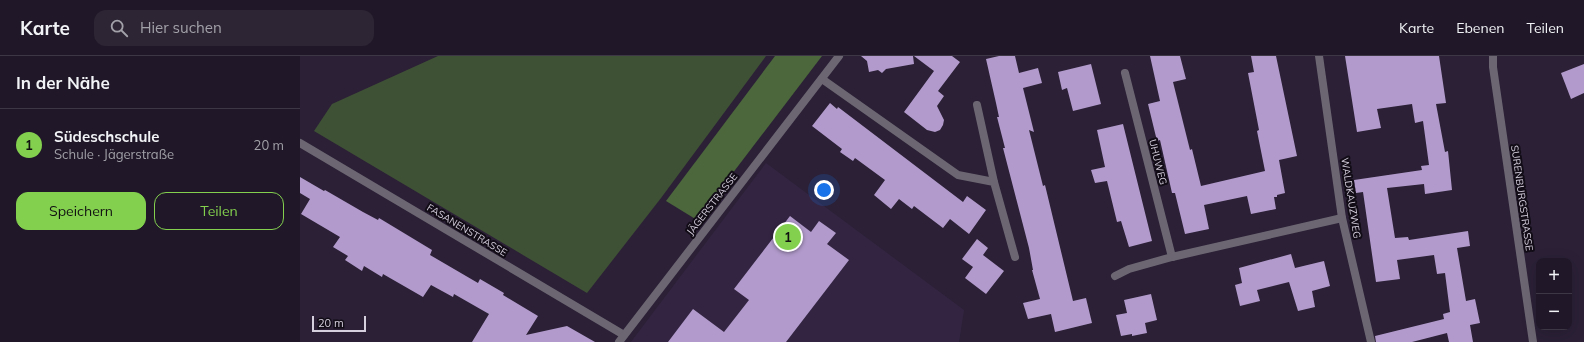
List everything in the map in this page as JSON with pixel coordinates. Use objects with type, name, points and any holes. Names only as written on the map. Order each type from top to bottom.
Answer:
[{"type":"street","name":"JÄGERSTRASSE","points":[[618,342],[839,56]]},
{"type":"street","name":"WALDKAUZWEG","points":[[1319,56],[1342,218],[1371,342]]},
{"type":"street","name":"SURENBURGSTRASSE","points":[[1493,56],[1493,67],[1534,342]]},
{"type":"street","name":"UHUWEG","points":[[1124,73],[1172,257]]},
{"type":"street","points":[[822,79],[958,175],[994,182]]},
{"type":"street","points":[[977,105],[994,182],[1014,257]]},
{"type":"street","name":"FASANENSTRASSE","points":[[300,143],[624,335]]},
{"type":"street","points":[[1115,276],[1129,269],[1172,257],[1342,218]]},
{"type":"shaded area","points":[[766,163],[964,310],[959,342],[631,342]]},
{"type":"green space","points":[[438,56],[766,56],[661,198],[587,293],[314,131],[332,104]]},
{"type":"green space","points":[[775,56],[822,56],[697,220],[666,201]]},
{"type":"building","points":[[861,56],[913,56],[914,64],[886,69],[882,73],[878,70],[869,72],[867,61]]},
{"type":"building","points":[[914,56],[952,56],[960,62],[938,91],[944,96],[937,106],[944,120],[940,130],[935,132],[927,130],[904,112],[934,71]]},
{"type":"building","points":[[999,56],[1015,56],[1019,73],[1038,68],[1042,83],[1023,88],[1034,132],[1029,130],[1043,186],[1045,185],[1073,301],[1086,298],[1092,323],[1055,332],[1051,314],[1028,319],[1023,303],[1040,299],[1032,270],[1029,248],[1003,148],[1005,148],[997,117],[999,117],[986,59]]},
{"type":"building","points":[[1150,56],[1180,56],[1186,79],[1173,82],[1190,150],[1192,149],[1201,186],[1265,171],[1248,73],[1254,72],[1251,56],[1276,56],[1297,156],[1279,160],[1285,193],[1274,197],[1276,209],[1251,214],[1247,196],[1204,205],[1209,229],[1185,234],[1175,193],[1172,193],[1160,140],[1157,141],[1148,104],[1160,101]]},
{"type":"building","points":[[1345,56],[1439,56],[1446,103],[1436,104],[1445,152],[1448,151],[1452,190],[1425,194],[1424,184],[1387,188],[1395,238],[1408,237],[1409,240],[1468,231],[1470,246],[1457,248],[1466,301],[1475,299],[1480,323],[1470,325],[1473,342],[1449,342],[1447,333],[1412,342],[1376,342],[1375,336],[1444,319],[1443,314],[1450,312],[1445,273],[1437,274],[1434,255],[1397,260],[1400,279],[1376,282],[1363,192],[1356,193],[1354,180],[1422,170],[1421,166],[1429,165],[1423,121],[1415,123],[1412,104],[1377,109],[1381,128],[1357,132]]},
{"type":"building","points":[[1091,64],[1101,104],[1073,111],[1067,88],[1062,90],[1058,72]]},
{"type":"building","points":[[1584,64],[1584,93],[1571,99],[1561,73]]},
{"type":"building","points":[[830,103],[837,109],[838,107],[963,202],[967,196],[986,210],[969,234],[950,219],[943,228],[914,206],[912,209],[899,199],[891,209],[874,195],[885,180],[855,158],[853,161],[840,152],[842,149],[812,126]]},
{"type":"building","points":[[1123,124],[1152,241],[1129,247],[1121,221],[1117,222],[1107,181],[1095,183],[1091,170],[1105,167],[1097,130]]},
{"type":"building","points":[[300,177],[378,220],[379,218],[432,250],[430,255],[478,283],[480,279],[538,316],[526,335],[567,326],[595,342],[472,342],[489,314],[454,294],[453,297],[431,285],[423,297],[383,274],[382,277],[364,266],[362,271],[345,260],[348,256],[333,247],[340,237],[301,214],[310,199],[300,193]]},
{"type":"building","points":[[790,216],[811,232],[819,221],[836,233],[827,244],[849,260],[786,342],[668,342],[693,309],[724,332],[749,300],[734,289]]},
{"type":"building","points":[[977,239],[988,248],[983,255],[1004,271],[986,294],[965,278],[973,267],[962,259]]},
{"type":"building","points":[[1291,254],[1295,268],[1324,261],[1330,286],[1312,291],[1315,307],[1298,311],[1289,282],[1257,290],[1260,301],[1240,306],[1235,285],[1242,283],[1239,268]]},
{"type":"building","points":[[1151,294],[1157,320],[1145,323],[1147,333],[1132,336],[1132,334],[1121,336],[1116,315],[1127,313],[1124,300]]},
{"type":"place","name":"Südeschschule","points":[[788,237]]}]
